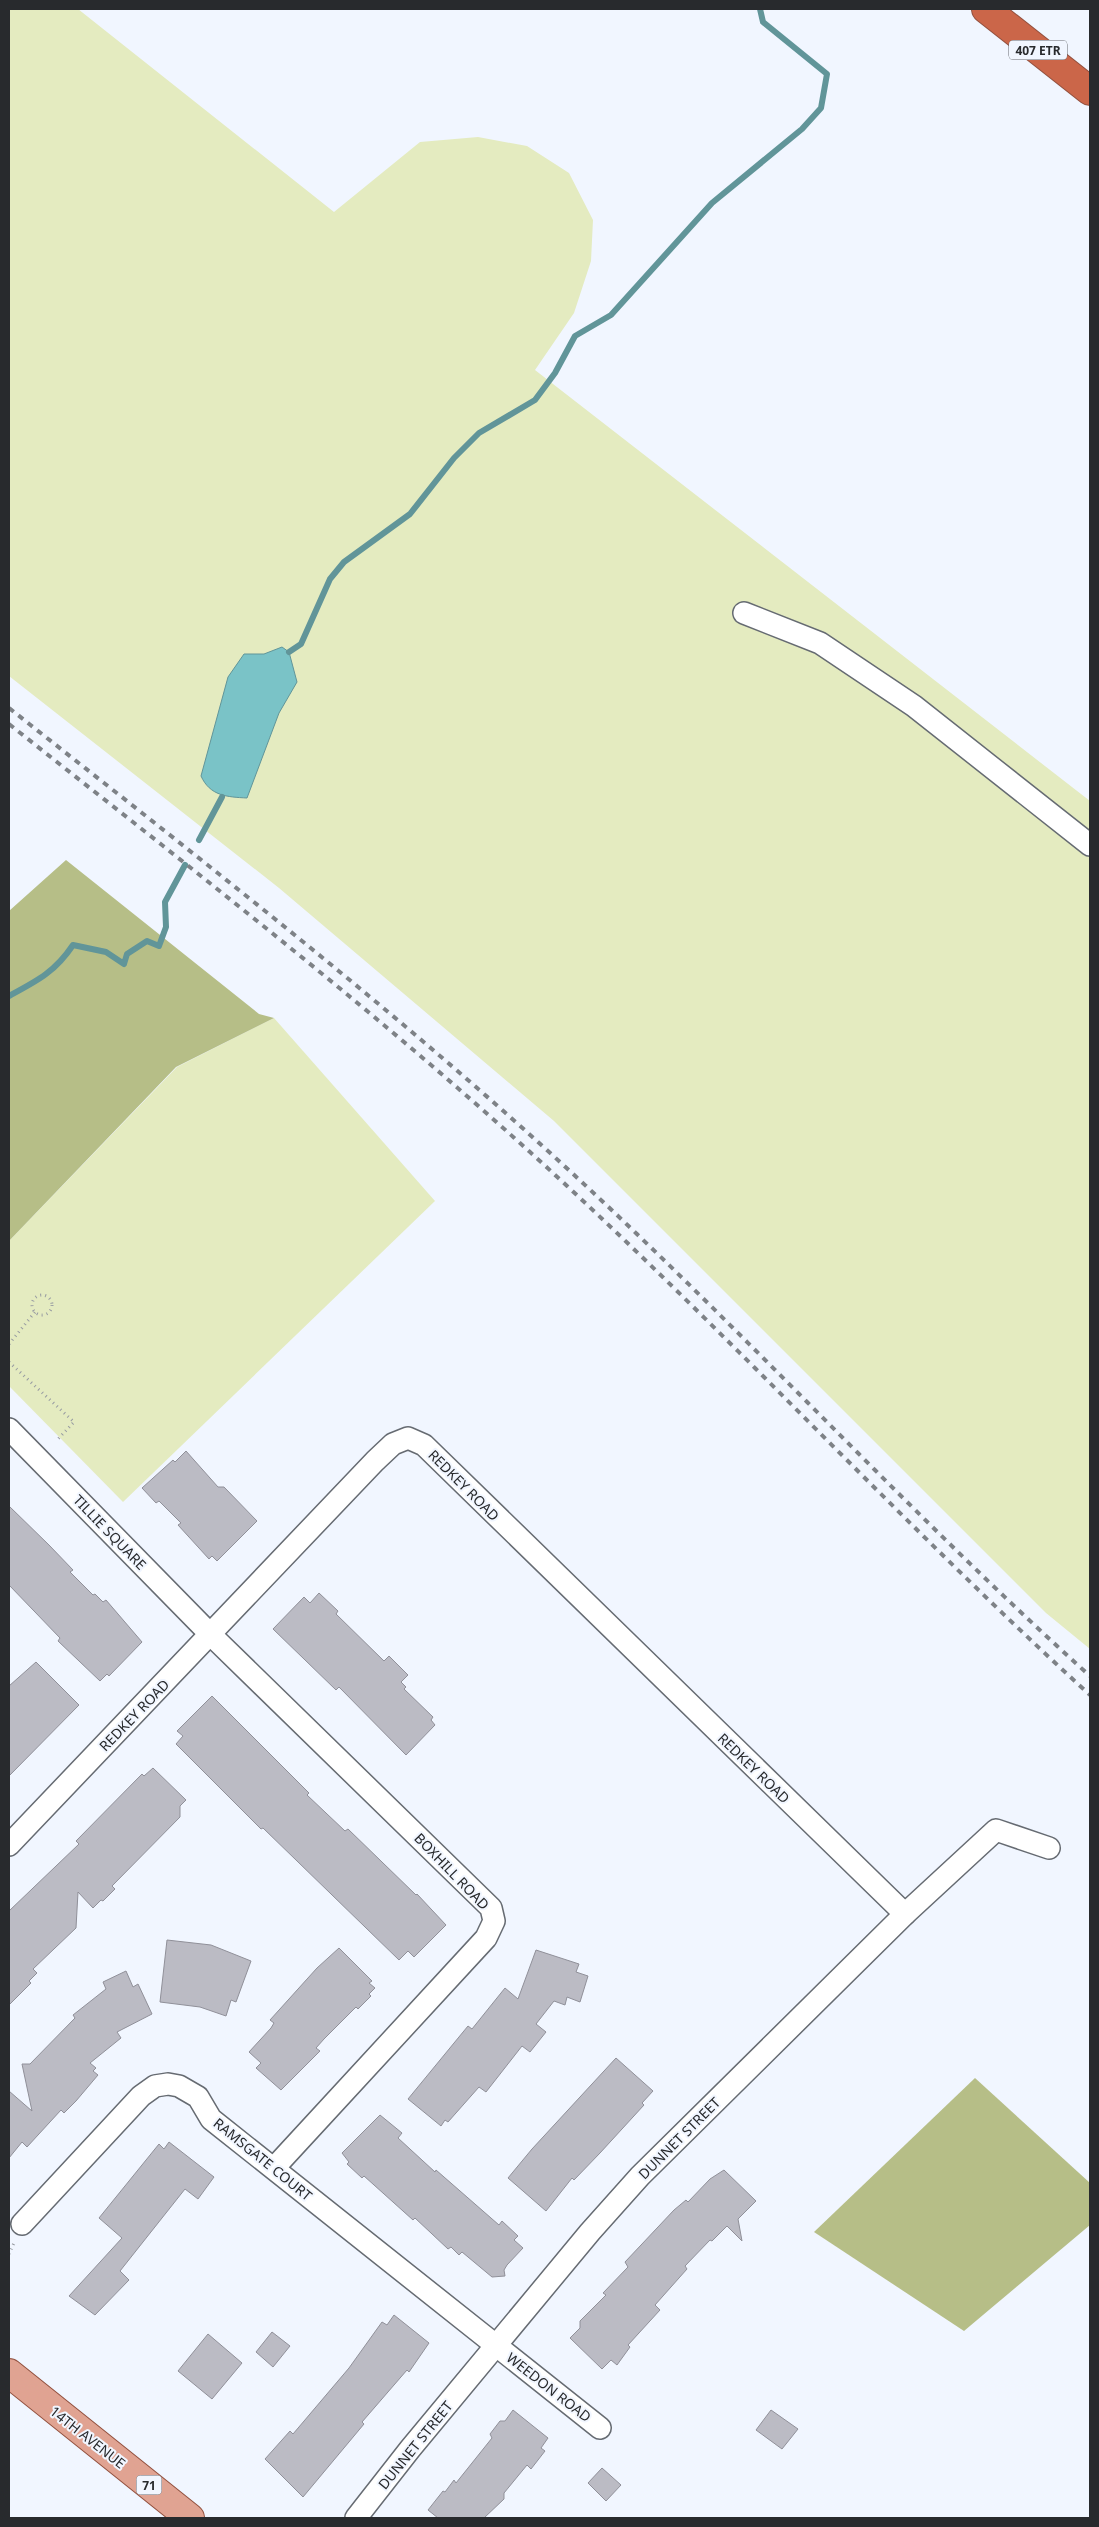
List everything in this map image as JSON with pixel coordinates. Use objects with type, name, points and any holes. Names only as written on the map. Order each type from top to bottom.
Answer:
[{"type":"highway","name":"407 ETR","points":[[986,9],[1090,91]]},
{"type":"main road","name":"14TH AVENUE","points":[[9,2374],[190,2518]]},
{"type":"street","points":[[744,613],[820,642],[914,706],[1090,845]]},
{"type":"street","name":"TILLIE SQUARE","points":[[9,1429],[211,1635]]},
{"type":"street","name":"REDKEY ROAD","points":[[9,1846],[375,1461],[393,1444],[408,1438],[424,1446],[905,1914]]},
{"type":"street","name":"BOXHILL ROAD","points":[[211,1635],[491,1908],[494,1921],[486,1938],[274,2168]]},
{"type":"street","name":"DUNNET STREET","points":[[356,2518],[410,2448],[497,2347],[590,2232],[640,2176],[905,1914],[996,1830],[1049,1848]]},
{"type":"street","name":"RAMSGATE COURT","points":[[22,2224],[141,2096],[154,2086],[168,2084],[179,2086],[198,2096],[211,2119],[497,2347]]},
{"type":"street","name":"WEEDON ROAD","points":[[497,2347],[600,2428]]},
{"type":"path","points":[[41,1295],[49,1297],[52,1304],[49,1312],[42,1315],[35,1312],[32,1305],[34,1298],[41,1295]]},
{"type":"path","points":[[9,1344],[35,1312]]},
{"type":"path","points":[[9,1362],[74,1422],[58,1439]]},
{"type":"green space","points":[[9,9],[78,9],[334,212],[420,142],[478,137],[527,146],[569,173],[593,220],[591,261],[574,313],[535,370],[1090,801],[1090,1649],[1046,1613],[554,1121],[279,888],[9,676]]},
{"type":"green space","points":[[66,860],[259,1014],[274,1018],[176,1067],[9,1241],[9,911]]},
{"type":"green space","points":[[274,1018],[435,1201],[123,1502],[9,1386],[9,1241],[177,1067]]},
{"type":"green space","points":[[975,2078],[1090,2183],[1090,2225],[964,2331],[814,2232]]},
{"type":"water","points":[[282,647],[289,652],[297,682],[279,713],[247,798],[220,794],[209,788],[201,776],[228,677],[244,654],[264,654]]},
{"type":"building","points":[[186,1451],[218,1487],[224,1487],[257,1521],[217,1561],[212,1556],[209,1559],[178,1525],[181,1523],[159,1501],[156,1503],[142,1488]]},
{"type":"building","points":[[9,1506],[73,1570],[70,1572],[93,1595],[95,1594],[103,1602],[106,1600],[142,1642],[109,1676],[107,1674],[100,1681],[58,1641],[60,1638],[9,1585]]},
{"type":"building","points":[[319,1593],[338,1611],[336,1614],[384,1661],[389,1656],[408,1675],[401,1682],[406,1687],[404,1689],[433,1717],[431,1720],[435,1725],[406,1755],[339,1687],[336,1690],[273,1629],[304,1597],[310,1603]]},
{"type":"building","points":[[36,1662],[79,1705],[9,1776],[9,1686]]},
{"type":"building","points":[[212,1696],[309,1793],[307,1795],[345,1831],[348,1829],[417,1894],[446,1925],[414,1957],[408,1951],[399,1960],[263,1828],[261,1829],[176,1744],[183,1736],[177,1731]]},
{"type":"building","points":[[153,1768],[186,1800],[180,1806],[180,1817],[112,1886],[115,1889],[103,1901],[101,1900],[93,1908],[78,1892],[76,1928],[33,1969],[37,1973],[29,1981],[31,1983],[9,2005],[9,1911],[79,1844],[76,1841],[142,1774],[144,1776]]},
{"type":"building","points":[[167,1940],[211,1945],[251,1961],[236,2002],[231,2000],[226,2016],[200,2007],[160,2002]]},
{"type":"building","points":[[339,1948],[372,1981],[369,1983],[375,1988],[369,1994],[371,1996],[358,2009],[356,2007],[324,2039],[316,2048],[320,2051],[281,2090],[256,2068],[261,2063],[249,2052],[271,2028],[274,2023],[270,2020],[317,1968]]},
{"type":"building","points":[[536,1950],[579,1964],[576,1972],[588,1976],[580,2002],[567,1997],[565,2005],[554,2001],[536,2024],[546,2032],[530,2052],[522,2046],[486,2092],[479,2087],[448,2122],[445,2120],[441,2126],[408,2099],[468,2026],[472,2029],[505,1988],[518,1999]]},
{"type":"building","points":[[126,1971],[133,1987],[138,1984],[152,2014],[117,2032],[121,2038],[90,2063],[96,2068],[93,2071],[98,2075],[76,2101],[64,2113],[61,2110],[27,2147],[22,2142],[9,2158],[9,2091],[32,2111],[22,2064],[30,2064],[75,2018],[73,2015],[106,1989],[103,1982]]},
{"type":"building","points":[[616,2058],[653,2091],[642,2103],[644,2105],[574,2180],[572,2178],[546,2211],[508,2178],[532,2149]]},
{"type":"building","points":[[380,2115],[402,2133],[398,2138],[435,2172],[436,2170],[499,2225],[502,2221],[518,2236],[514,2240],[523,2248],[507,2265],[504,2270],[505,2276],[492,2277],[462,2252],[459,2255],[451,2247],[448,2249],[415,2218],[413,2220],[364,2176],[362,2178],[347,2164],[349,2162],[342,2153]]},
{"type":"building","points":[[169,2142],[214,2177],[198,2199],[185,2189],[120,2271],[129,2280],[95,2315],[69,2296],[122,2238],[99,2218],[159,2144],[164,2149]]},
{"type":"building","points":[[724,2170],[756,2201],[738,2219],[742,2241],[727,2226],[712,2241],[710,2240],[685,2266],[687,2269],[655,2305],[660,2310],[628,2345],[630,2347],[617,2365],[611,2360],[602,2369],[570,2338],[580,2328],[580,2321],[606,2295],[603,2293],[628,2267],[625,2262],[674,2210],[686,2200],[688,2202],[710,2179]]},
{"type":"building","points":[[394,2315],[429,2343],[409,2372],[407,2370],[362,2422],[364,2424],[303,2497],[265,2459],[290,2431],[293,2434],[349,2368],[382,2322],[387,2325]]},
{"type":"building","points":[[272,2332],[290,2346],[273,2367],[256,2352]]},
{"type":"building","points":[[208,2334],[242,2363],[212,2399],[178,2371]]},
{"type":"building","points":[[513,2410],[548,2438],[541,2448],[545,2451],[531,2469],[527,2465],[504,2493],[504,2499],[484,2518],[438,2518],[428,2510],[454,2480],[456,2483],[492,2438],[490,2434],[500,2421],[505,2421]]},
{"type":"building","points":[[771,2410],[798,2429],[782,2449],[756,2430]]},
{"type":"building","points":[[602,2468],[621,2485],[606,2501],[588,2483]]},
{"type":"waterway","points":[[289,652],[301,644],[330,579],[344,562],[410,514],[454,458],[479,433],[535,400],[555,373],[575,336],[611,315],[712,203],[802,129],[821,108],[827,74],[763,22],[760,9]]},
{"type":"waterway","points":[[199,840],[222,797]]},
{"type":"waterway","points":[[9,996],[52,969],[73,945],[106,952],[124,964],[127,954],[147,941],[159,946],[166,927],[165,902],[185,865]]},
{"type":"railway","points":[[9,708],[295,935],[366,993],[504,1112],[638,1235],[958,1552],[1090,1676]]},
{"type":"railway","points":[[9,724],[292,949],[499,1124],[633,1248],[957,1569],[1090,1695]]}]
